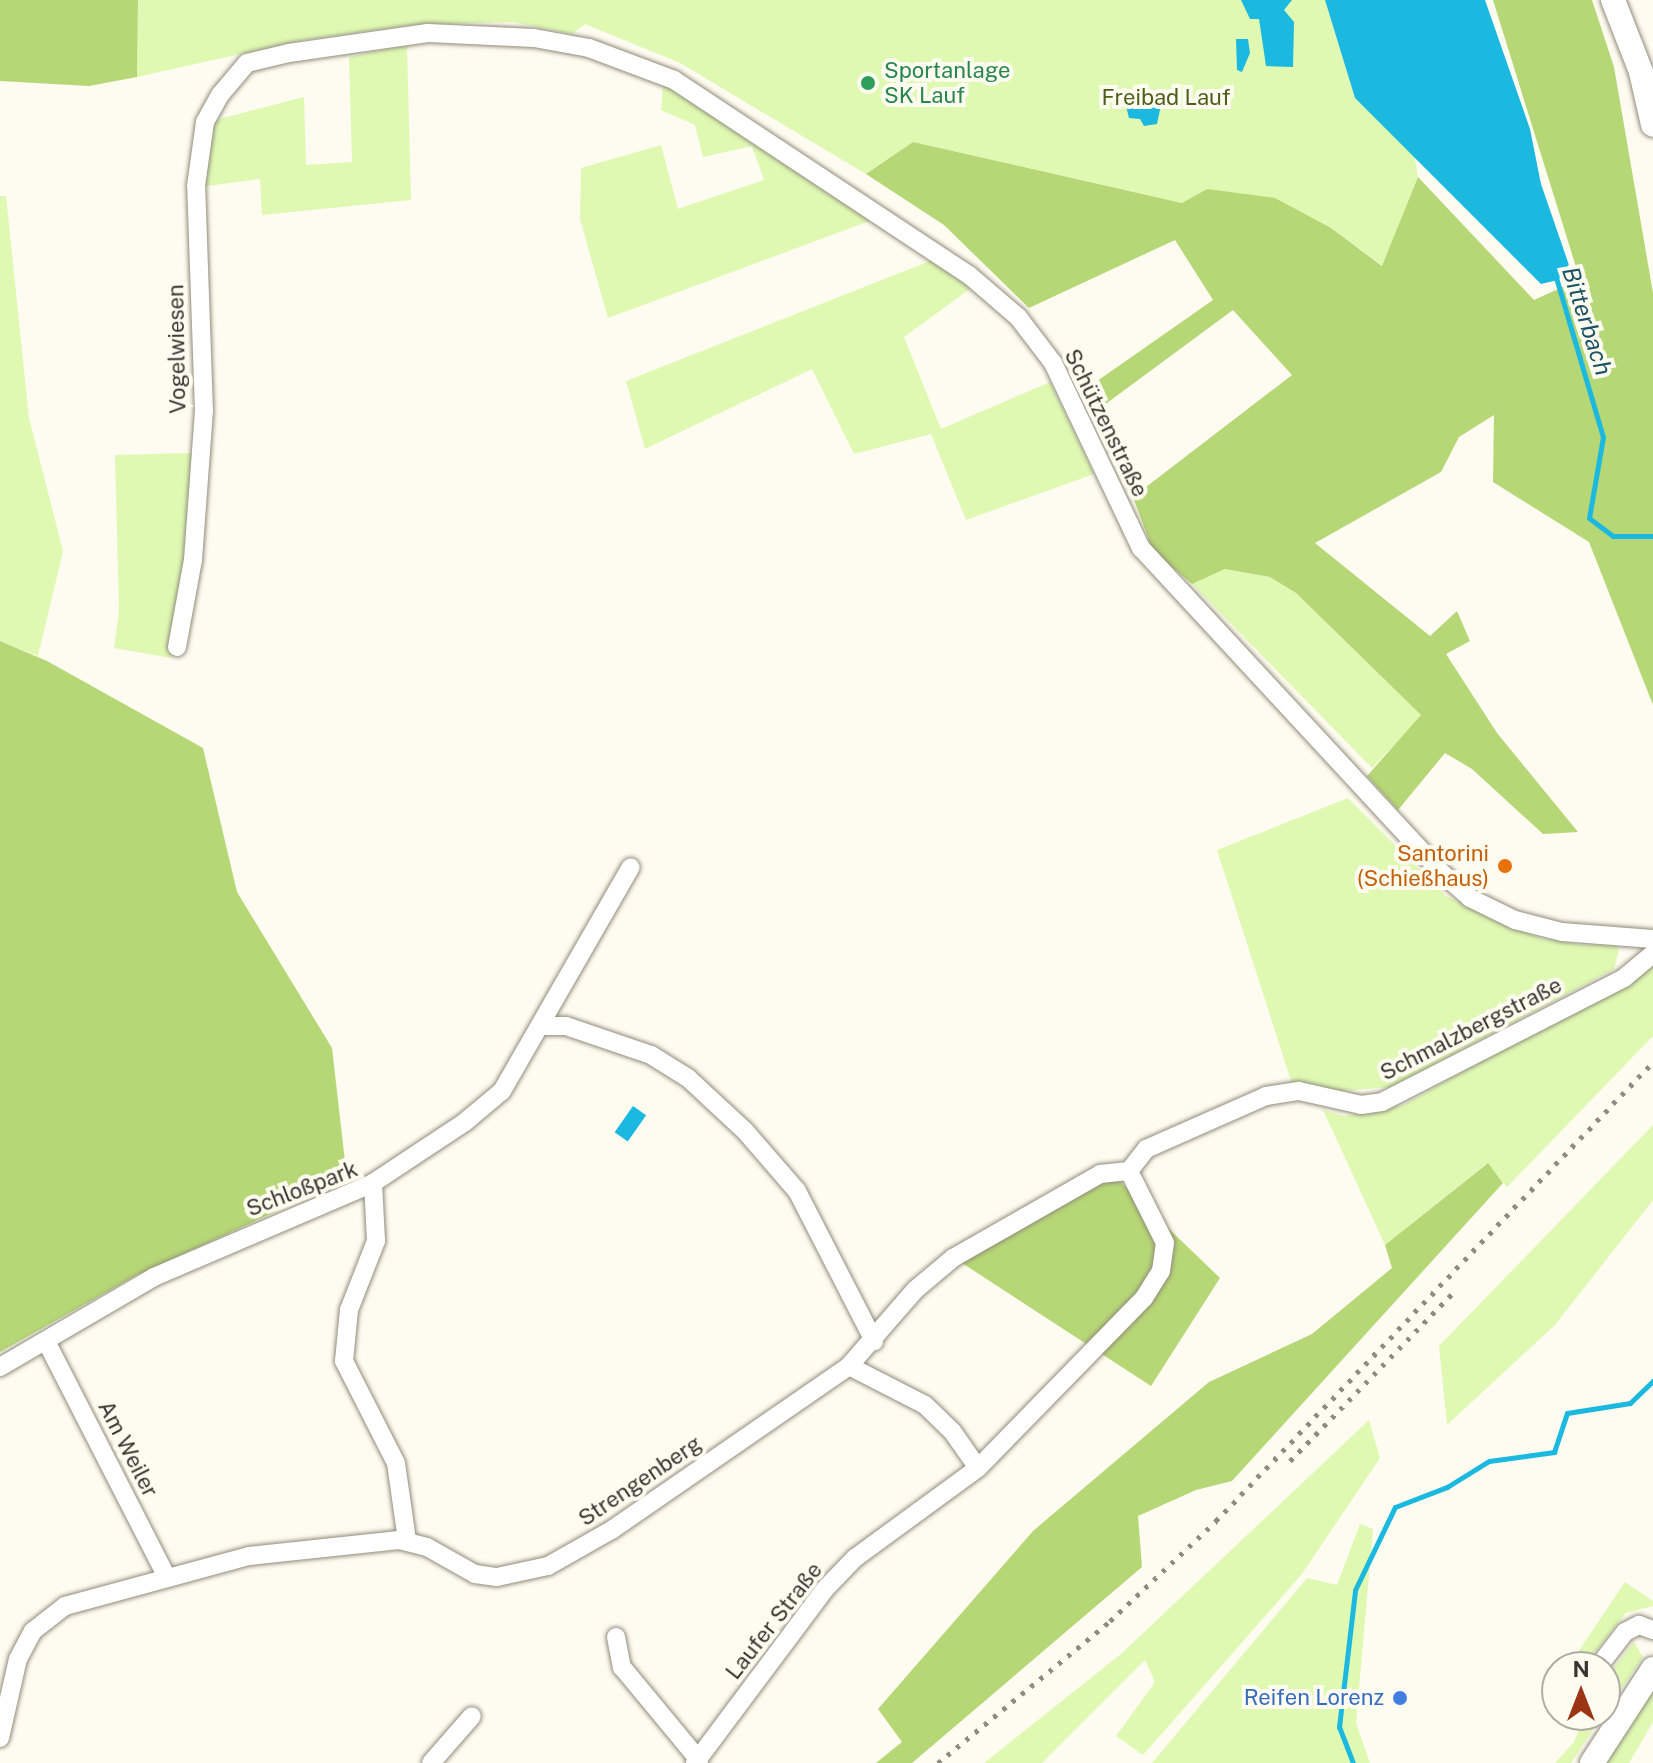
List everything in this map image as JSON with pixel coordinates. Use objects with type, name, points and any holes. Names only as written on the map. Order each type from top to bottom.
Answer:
[{"type":"main road","points":[[1613,0],[1641,72],[1653,125]]},
{"type":"main road","points":[[1592,1763],[1653,1669]]},
{"type":"street","name":"Schützenstraße","points":[[247,63],[428,33],[494,36],[589,48],[674,80],[969,275],[1018,317],[1053,363],[1141,548],[1444,875],[1470,898],[1515,920],[1562,932],[1653,939]]},
{"type":"street","name":"Vogelwiesen","points":[[177,647],[193,560],[204,411],[196,186],[205,122],[247,63]]},
{"type":"street","points":[[373,1183],[465,1122],[502,1091],[543,1026],[577,954],[631,867]]},
{"type":"street","name":"Schmalzbergstraße","points":[[1129,1171],[1146,1149],[1266,1096],[1299,1091],[1361,1105],[1382,1102],[1624,978],[1653,954]]},
{"type":"street","points":[[543,1026],[566,1026],[651,1055],[688,1078],[745,1131],[797,1191],[874,1341]]},
{"type":"street","name":"Strengenberg","points":[[407,1540],[475,1574],[497,1577],[548,1566],[613,1529],[849,1366],[874,1341],[915,1290],[953,1258],[1100,1174],[1129,1171]]},
{"type":"street","name":"Laufer Straße","points":[[616,1637],[622,1667],[697,1761],[826,1588],[855,1558],[978,1468],[1130,1317],[1161,1271],[1162,1231],[1129,1171]]},
{"type":"street","name":"Schloßpark","points":[[0,1367],[47,1343],[154,1277],[373,1183],[376,1241],[349,1310],[344,1361],[396,1463],[407,1540]]},
{"type":"street","name":"Am Weiler","points":[[47,1343],[167,1578]]},
{"type":"street","points":[[849,1366],[925,1405],[978,1468]]},
{"type":"street","points":[[0,1738],[18,1659],[43,1622],[65,1606],[249,1556],[407,1540]]},
{"type":"street","points":[[1610,1651],[1625,1632],[1639,1625],[1653,1630]]},
{"type":"street","points":[[431,1763],[472,1716]]},
{"type":"green space","points":[[0,0],[138,0],[137,77],[89,86],[0,81]]},
{"type":"green space","name":"Freibad Lauf","points":[[138,0],[1325,0],[1355,98],[1414,153],[1418,177],[1383,266],[1331,228],[1207,189],[1183,203],[913,142],[866,174],[680,63],[585,24],[572,34],[513,22],[411,25],[303,40],[137,77]]},
{"type":"green space","points":[[1493,0],[1592,0],[1614,67],[1653,293],[1653,705],[1589,542],[1493,482],[1494,415],[1459,437],[1441,472],[1315,543],[1430,636],[1457,611],[1470,641],[1446,654],[1497,733],[1578,832],[1543,834],[1472,769],[1445,753],[1398,810],[1367,776],[1421,715],[1296,593],[1270,577],[1225,569],[1192,584],[1153,551],[1133,497],[1292,375],[1233,310],[1092,414],[1080,393],[1213,300],[1175,240],[1029,308],[944,225],[866,174],[913,142],[1182,203],[1207,189],[1275,198],[1331,228],[1382,266],[1418,177],[1534,300],[1567,285],[1576,267]]},
{"type":"green space","points":[[407,45],[411,200],[262,215],[260,179],[200,187],[211,121],[304,97],[306,165],[352,162],[349,57]]},
{"type":"green space","points":[[663,86],[676,89],[875,219],[608,318],[580,219],[581,168],[661,145],[678,209],[764,180],[752,146],[703,157],[695,125],[661,110]]},
{"type":"green space","points":[[0,196],[6,196],[29,418],[63,551],[38,656],[0,641]]},
{"type":"green space","points":[[935,259],[974,286],[904,337],[941,429],[1050,382],[1094,474],[966,520],[931,434],[854,454],[812,369],[645,449],[626,381]]},
{"type":"green space","points":[[194,453],[188,558],[171,658],[114,648],[119,611],[115,455]]},
{"type":"green space","points":[[1225,569],[1270,577],[1296,593],[1422,716],[1372,768],[1192,584]]},
{"type":"green space","points":[[0,641],[47,661],[203,748],[237,892],[332,1048],[347,1179],[135,1276],[0,1352]]},
{"type":"green space","points":[[1348,798],[1446,896],[1539,938],[1582,945],[1614,943],[1619,950],[1614,969],[1391,1087],[1342,1091],[1292,1084],[1217,850]]},
{"type":"green space","points":[[1653,966],[1653,1036],[1507,1187],[1487,1163],[1385,1245],[1323,1110],[1345,1116],[1403,1105]]},
{"type":"green space","points":[[1653,1125],[1653,1200],[1555,1325],[1447,1425],[1439,1346]]},
{"type":"green space","points":[[1488,1163],[1503,1183],[1232,1481],[1196,1490],[1138,1516],[1142,1567],[912,1763],[876,1763],[902,1742],[878,1709],[1033,1531],[1209,1382],[1312,1334],[1392,1268],[1385,1245]]},
{"type":"green space","points":[[1112,1174],[1220,1278],[1151,1386],[962,1263]]},
{"type":"green space","points":[[1369,1420],[1380,1458],[1302,1574],[1143,1755],[1116,1736],[1155,1682],[1145,1660],[1042,1763],[984,1763],[1121,1654]]},
{"type":"green space","points":[[1360,1524],[1373,1529],[1356,1723],[1370,1763],[1152,1763],[1307,1578],[1337,1585]]},
{"type":"green space","points":[[1625,1582],[1653,1601],[1653,1606],[1626,1613],[1596,1651],[1579,1651]]},
{"type":"green space","points":[[1634,1642],[1643,1657],[1621,1689],[1621,1659]]},
{"type":"green space","points":[[1653,1691],[1653,1722],[1629,1763],[1606,1763]]},
{"type":"green space","points":[[1578,1731],[1592,1731],[1571,1763],[1555,1763],[1574,1742]]},
{"type":"water","points":[[1241,0],[1292,0],[1284,10],[1294,22],[1293,67],[1266,66],[1259,19],[1250,19]]},
{"type":"water","points":[[1325,0],[1485,0],[1530,129],[1541,184],[1569,265],[1558,280],[1541,284],[1355,98]]},
{"type":"water","points":[[1236,39],[1248,39],[1250,53],[1242,72],[1237,70]]},
{"type":"water","points":[[1153,92],[1162,100],[1157,124],[1144,126],[1140,119],[1129,118],[1126,106]]},
{"type":"water","points":[[633,1106],[646,1115],[628,1141],[615,1132]]},
{"type":"waterway","name":"Bitterbach","points":[[1555,274],[1603,437],[1589,518],[1613,536],[1653,536]]},
{"type":"waterway","name":"Bitterbach","points":[[1353,1763],[1339,1727],[1355,1590],[1395,1507],[1447,1487],[1489,1461],[1554,1452],[1567,1413],[1630,1403],[1653,1381]]},
{"type":"railway","points":[[938,1763],[1110,1621],[1216,1521],[1653,1062]]},
{"type":"railway","points":[[1290,1461],[1454,1292]]},
{"type":"place","name":"Sportanlage SK Lauf","points":[[868,83]]},
{"type":"place","name":"Santorini (Schießhaus)","points":[[1505,866]]},
{"type":"place","name":"Reifen Lorenz","points":[[1400,1698]]}]
